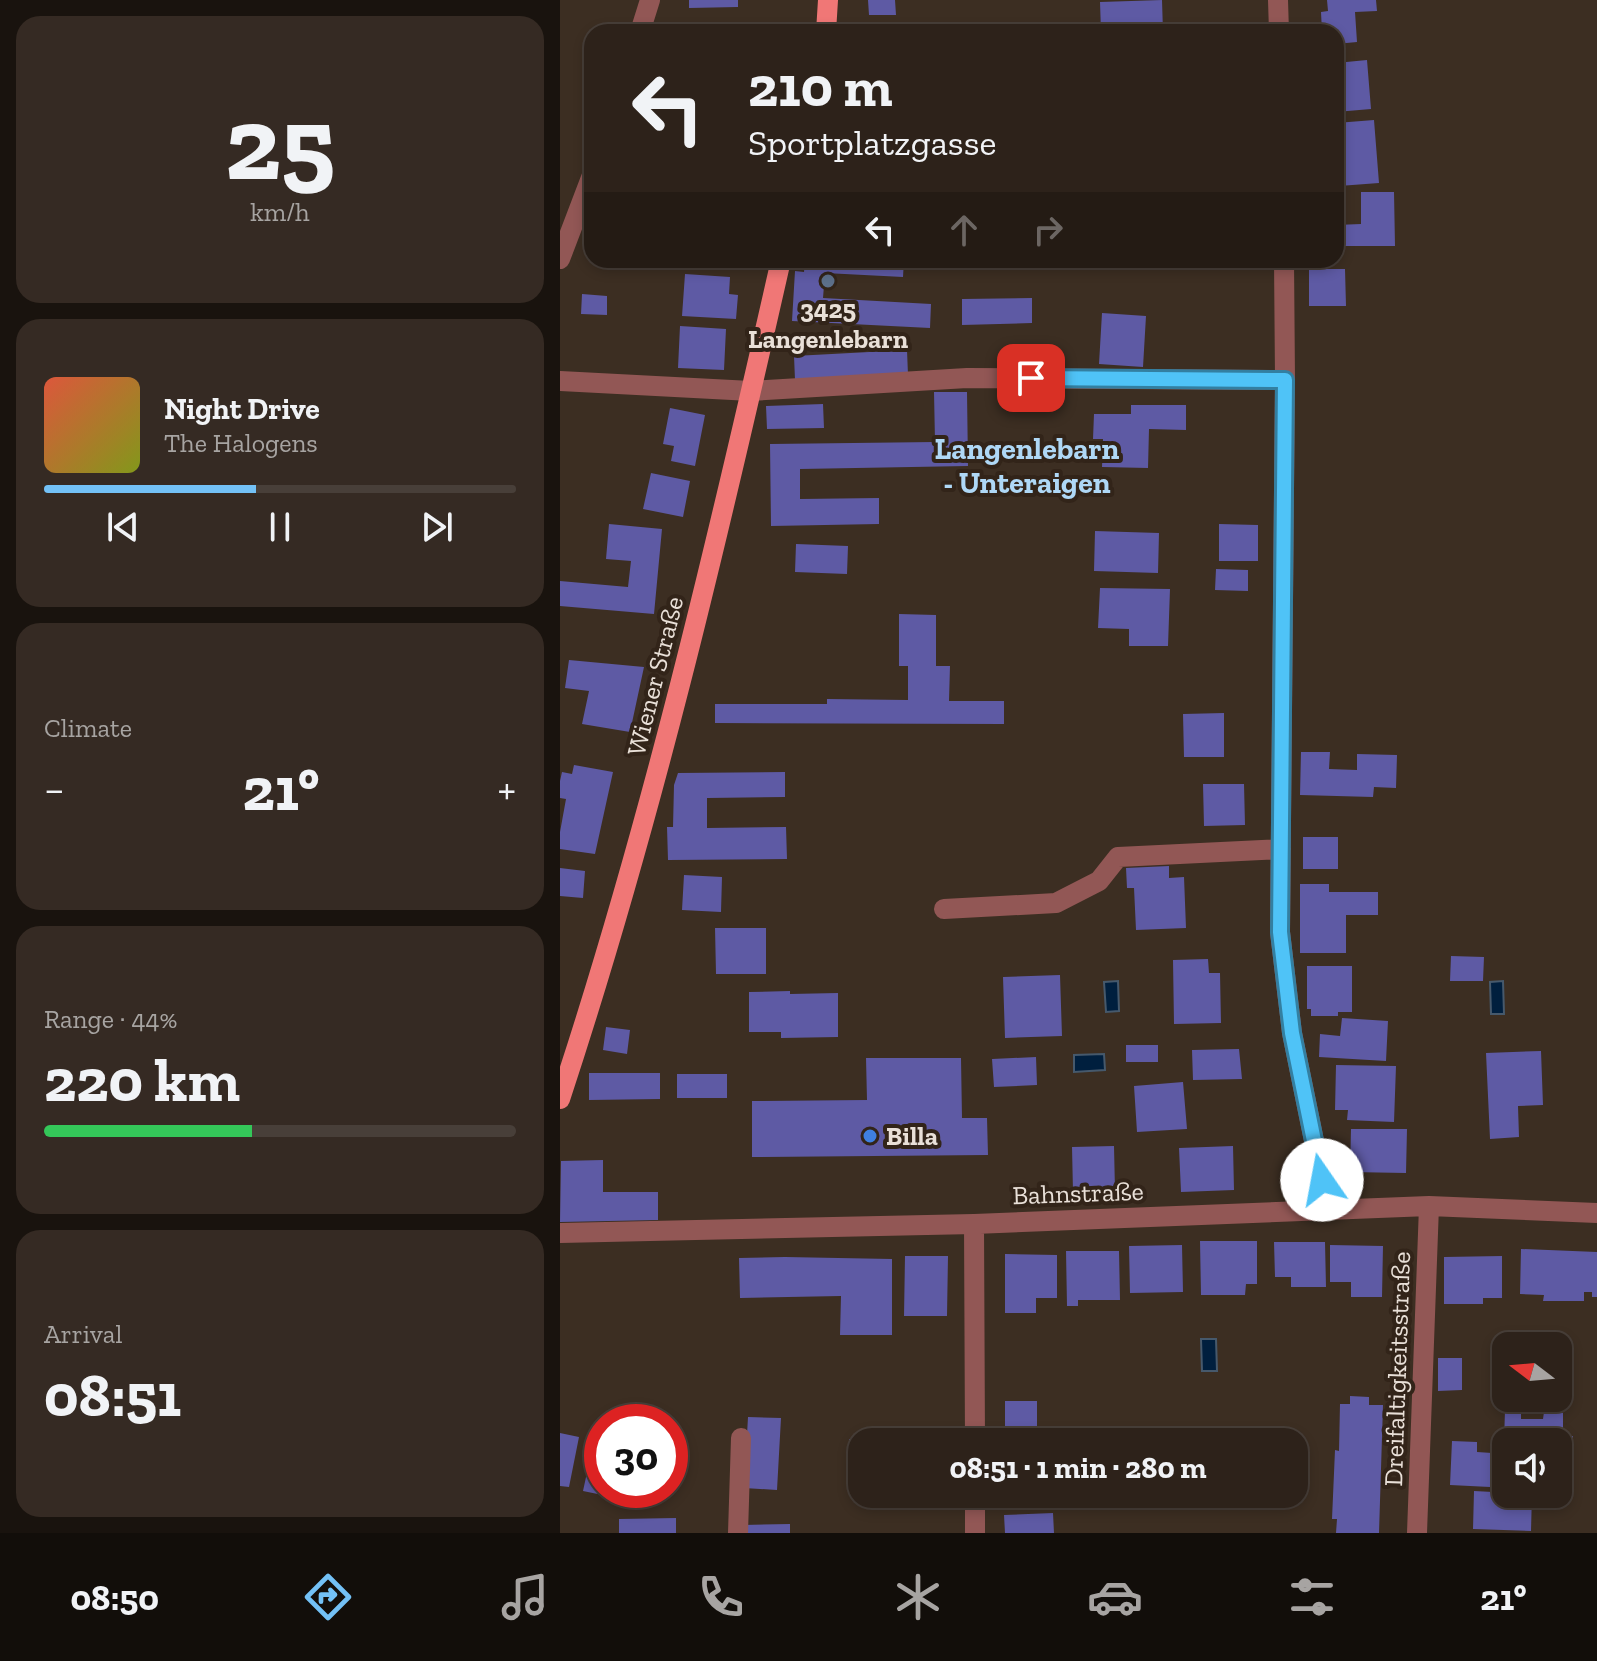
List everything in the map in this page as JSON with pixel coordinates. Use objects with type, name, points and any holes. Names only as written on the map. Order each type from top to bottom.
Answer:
[{"type":"main road","points":[[826,24],[828,0]]},
{"type":"main road","name":"Wiener Straße","points":[[560,1099],[604,961],[676,706],[779,268]]},
{"type":"street","points":[[1278,0],[1279,24]]},
{"type":"street","points":[[642,24],[647,3]]},
{"type":"street","points":[[560,259],[584,196]]},
{"type":"street","points":[[1284,268],[1280,932],[1284,985],[1328,1209]]},
{"type":"street","points":[[560,381],[751,391],[967,378],[1285,380]]},
{"type":"street","points":[[944,909],[1056,903],[1099,881],[1118,857],[1281,849]]},
{"type":"street","name":"Bahnstraße","points":[[560,1233],[974,1224],[1429,1206],[1597,1213]]},
{"type":"street","name":"Dreifaltigkeitsstraße","points":[[1417,1533],[1429,1206]]},
{"type":"street","points":[[974,1224],[975,1428]]},
{"type":"street","points":[[738,1533],[741,1438]]},
{"type":"street","points":[[975,1508],[975,1533]]},
{"type":"water","points":[[1118,981],[1119,1011],[1106,1012],[1104,982]]},
{"type":"water","points":[[1503,981],[1504,1014],[1491,1014],[1490,982]]},
{"type":"water","points":[[1104,1054],[1105,1070],[1074,1072],[1074,1055]]},
{"type":"water","points":[[1201,1339],[1216,1339],[1217,1371],[1202,1371]]},
{"type":"building","points":[[689,0],[738,0],[738,7],[689,8]]},
{"type":"building","points":[[868,0],[895,0],[896,15],[869,15]]},
{"type":"building","points":[[1162,0],[1163,24],[1101,24],[1100,2]]},
{"type":"building","points":[[1327,0],[1376,0],[1377,11],[1355,12],[1357,42],[1344,43],[1344,24],[1322,24],[1321,12],[1328,11]]},
{"type":"building","points":[[1367,60],[1371,109],[1344,111],[1344,62]]},
{"type":"building","points":[[1374,120],[1379,183],[1344,186],[1344,122]]},
{"type":"building","points":[[1361,192],[1394,192],[1395,246],[1344,246],[1344,225],[1361,224]]},
{"type":"building","points":[[804,268],[904,268],[903,277],[825,273],[823,298],[931,304],[930,328],[792,321],[795,271],[804,272]]},
{"type":"building","points":[[1309,269],[1345,269],[1346,306],[1309,306]]},
{"type":"building","points":[[685,274],[730,277],[729,294],[738,295],[736,319],[682,316]]},
{"type":"building","points":[[582,294],[607,296],[607,315],[581,314]]},
{"type":"building","points":[[1032,298],[1032,323],[962,325],[962,299]]},
{"type":"building","points":[[1102,313],[1146,316],[1143,367],[1099,364]]},
{"type":"building","points":[[680,326],[726,329],[724,370],[678,368]]},
{"type":"building","points":[[907,350],[908,375],[795,380],[794,356]]},
{"type":"building","points":[[934,392],[967,392],[968,466],[800,469],[800,499],[879,498],[879,524],[771,526],[770,444],[935,442]]},
{"type":"building","points":[[823,404],[824,428],[767,429],[766,406]]},
{"type":"building","points":[[1131,405],[1186,405],[1186,430],[1149,429],[1148,468],[1102,467],[1103,439],[1093,439],[1094,414],[1131,414]]},
{"type":"building","points":[[670,408],[705,415],[695,466],[671,461],[674,446],[663,444]]},
{"type":"building","points":[[651,473],[690,481],[683,517],[643,509]]},
{"type":"building","points":[[609,524],[662,529],[654,614],[560,606],[560,581],[628,587],[631,561],[606,559]]},
{"type":"building","points":[[1219,524],[1258,525],[1258,561],[1219,561]]},
{"type":"building","points":[[1095,531],[1159,533],[1158,573],[1094,571]]},
{"type":"building","points":[[796,544],[848,546],[847,574],[795,572]]},
{"type":"building","points":[[1216,569],[1248,570],[1248,591],[1215,590]]},
{"type":"building","points":[[1100,588],[1170,589],[1168,646],[1129,646],[1129,629],[1098,628]]},
{"type":"building","points":[[899,614],[936,615],[936,666],[950,666],[949,701],[1004,701],[1004,724],[715,723],[715,704],[827,704],[827,699],[908,700],[908,666],[899,666]]},
{"type":"building","points":[[569,660],[644,667],[630,732],[582,724],[589,691],[565,688]]},
{"type":"building","points":[[1224,713],[1224,757],[1184,757],[1183,714]]},
{"type":"building","points":[[1301,752],[1330,752],[1329,769],[1357,770],[1357,754],[1397,755],[1396,788],[1374,787],[1373,797],[1300,795]]},
{"type":"building","points":[[574,765],[613,772],[595,854],[560,849],[566,799],[560,798],[560,781],[562,772],[572,774]]},
{"type":"building","points":[[785,772],[785,797],[707,798],[707,828],[786,827],[787,859],[668,860],[667,827],[673,827],[674,785],[678,773]]},
{"type":"building","points":[[1203,784],[1244,784],[1245,825],[1204,826]]},
{"type":"building","points":[[1303,837],[1338,837],[1338,869],[1303,869]]},
{"type":"building","points":[[1169,866],[1169,878],[1184,877],[1186,928],[1136,930],[1134,888],[1127,888],[1126,868]]},
{"type":"building","points":[[560,868],[585,871],[583,898],[560,896]]},
{"type":"building","points":[[684,875],[722,877],[721,912],[682,910]]},
{"type":"building","points":[[1300,884],[1329,884],[1329,892],[1378,892],[1378,915],[1346,915],[1346,953],[1300,953]]},
{"type":"building","points":[[715,928],[766,928],[766,974],[716,974]]},
{"type":"building","points":[[1451,956],[1484,957],[1483,981],[1450,981]]},
{"type":"building","points":[[1208,959],[1209,973],[1220,973],[1221,1023],[1174,1024],[1173,960]]},
{"type":"building","points":[[1307,966],[1352,966],[1352,1012],[1338,1012],[1338,1016],[1311,1016],[1311,1009],[1307,1009]]},
{"type":"building","points":[[1060,975],[1062,1036],[1005,1038],[1003,977]]},
{"type":"building","points":[[790,991],[790,994],[838,993],[838,1037],[781,1038],[781,1032],[749,1032],[749,992]]},
{"type":"building","points":[[1342,1018],[1388,1021],[1386,1061],[1319,1057],[1320,1034],[1340,1036]]},
{"type":"building","points":[[606,1027],[630,1030],[627,1054],[603,1050]]},
{"type":"building","points":[[1126,1045],[1158,1045],[1158,1062],[1126,1062]]},
{"type":"building","points":[[1239,1049],[1242,1079],[1193,1080],[1192,1050]]},
{"type":"building","points":[[1541,1051],[1543,1105],[1518,1106],[1519,1137],[1490,1139],[1486,1053]]},
{"type":"building","points":[[1036,1057],[1037,1085],[994,1087],[992,1059]]},
{"type":"building","name":"Billa","points":[[866,1058],[961,1058],[962,1118],[987,1118],[988,1155],[752,1157],[752,1101],[867,1100]]},
{"type":"building","points":[[1336,1065],[1396,1066],[1394,1122],[1347,1120],[1348,1110],[1335,1110]]},
{"type":"building","points":[[589,1073],[660,1073],[660,1099],[589,1100]]},
{"type":"building","points":[[677,1074],[727,1074],[727,1098],[677,1098]]},
{"type":"building","points":[[1183,1082],[1187,1129],[1137,1132],[1134,1086]]},
{"type":"building","points":[[1351,1129],[1407,1129],[1406,1173],[1350,1172]]},
{"type":"building","points":[[1114,1146],[1115,1191],[1073,1192],[1072,1147]]},
{"type":"building","points":[[1233,1146],[1234,1190],[1181,1192],[1179,1148]]},
{"type":"building","points":[[603,1160],[603,1192],[658,1192],[658,1220],[560,1222],[561,1161]]},
{"type":"building","points":[[1200,1241],[1257,1241],[1257,1284],[1246,1284],[1245,1295],[1201,1295]]},
{"type":"building","points":[[1274,1242],[1325,1242],[1326,1287],[1291,1287],[1291,1277],[1275,1277]]},
{"type":"building","points":[[1182,1245],[1183,1292],[1130,1293],[1129,1246]]},
{"type":"building","points":[[1330,1245],[1383,1246],[1382,1297],[1351,1297],[1351,1282],[1330,1282]]},
{"type":"building","points":[[1521,1249],[1597,1252],[1597,1297],[1592,1297],[1592,1292],[1584,1292],[1584,1301],[1543,1301],[1544,1295],[1520,1294]]},
{"type":"building","points":[[1066,1251],[1119,1251],[1120,1300],[1078,1300],[1078,1306],[1067,1306]]},
{"type":"building","points":[[1005,1254],[1057,1255],[1057,1298],[1036,1298],[1036,1313],[1005,1313]]},
{"type":"building","points":[[905,1256],[948,1256],[947,1316],[904,1316]]},
{"type":"building","points":[[1502,1256],[1502,1298],[1483,1298],[1483,1304],[1444,1304],[1444,1257]]},
{"type":"building","points":[[739,1258],[892,1259],[892,1335],[840,1335],[841,1296],[740,1298]]},
{"type":"building","points":[[1438,1358],[1462,1358],[1462,1390],[1438,1391]]},
{"type":"building","points":[[1350,1396],[1369,1397],[1369,1405],[1383,1405],[1379,1533],[1336,1533],[1337,1519],[1332,1519],[1340,1404],[1350,1404]]},
{"type":"building","points":[[1005,1401],[1037,1401],[1037,1428],[1005,1428]]},
{"type":"building","points":[[1505,1412],[1521,1412],[1521,1419],[1543,1419],[1544,1412],[1563,1413],[1563,1428],[1504,1428]]},
{"type":"building","points":[[748,1417],[781,1418],[777,1490],[744,1488]]},
{"type":"building","points":[[560,1433],[579,1437],[569,1487],[560,1486]]},
{"type":"building","points":[[1452,1441],[1477,1442],[1477,1452],[1492,1453],[1490,1487],[1450,1485]]},
{"type":"building","points":[[1474,1491],[1492,1492],[1492,1508],[1532,1508],[1531,1531],[1473,1529]]},
{"type":"building","points":[[1053,1513],[1054,1533],[1005,1533],[1004,1515]]},
{"type":"building","points":[[676,1518],[676,1533],[619,1533],[619,1519]]},
{"type":"building","points":[[790,1524],[790,1533],[743,1533],[743,1525]]},
{"type":"place","name":"3425 Langenlebarn","points":[[828,281]]},
{"type":"place","name":"Billa","points":[[870,1136]]},
{"type":"district","name":"Langenlebarn - Unteraigen","points":[[1027,466]]},
{"type":"route","points":[[1031,378],[1285,380],[1280,932],[1292,1033],[1322,1180]]}]
